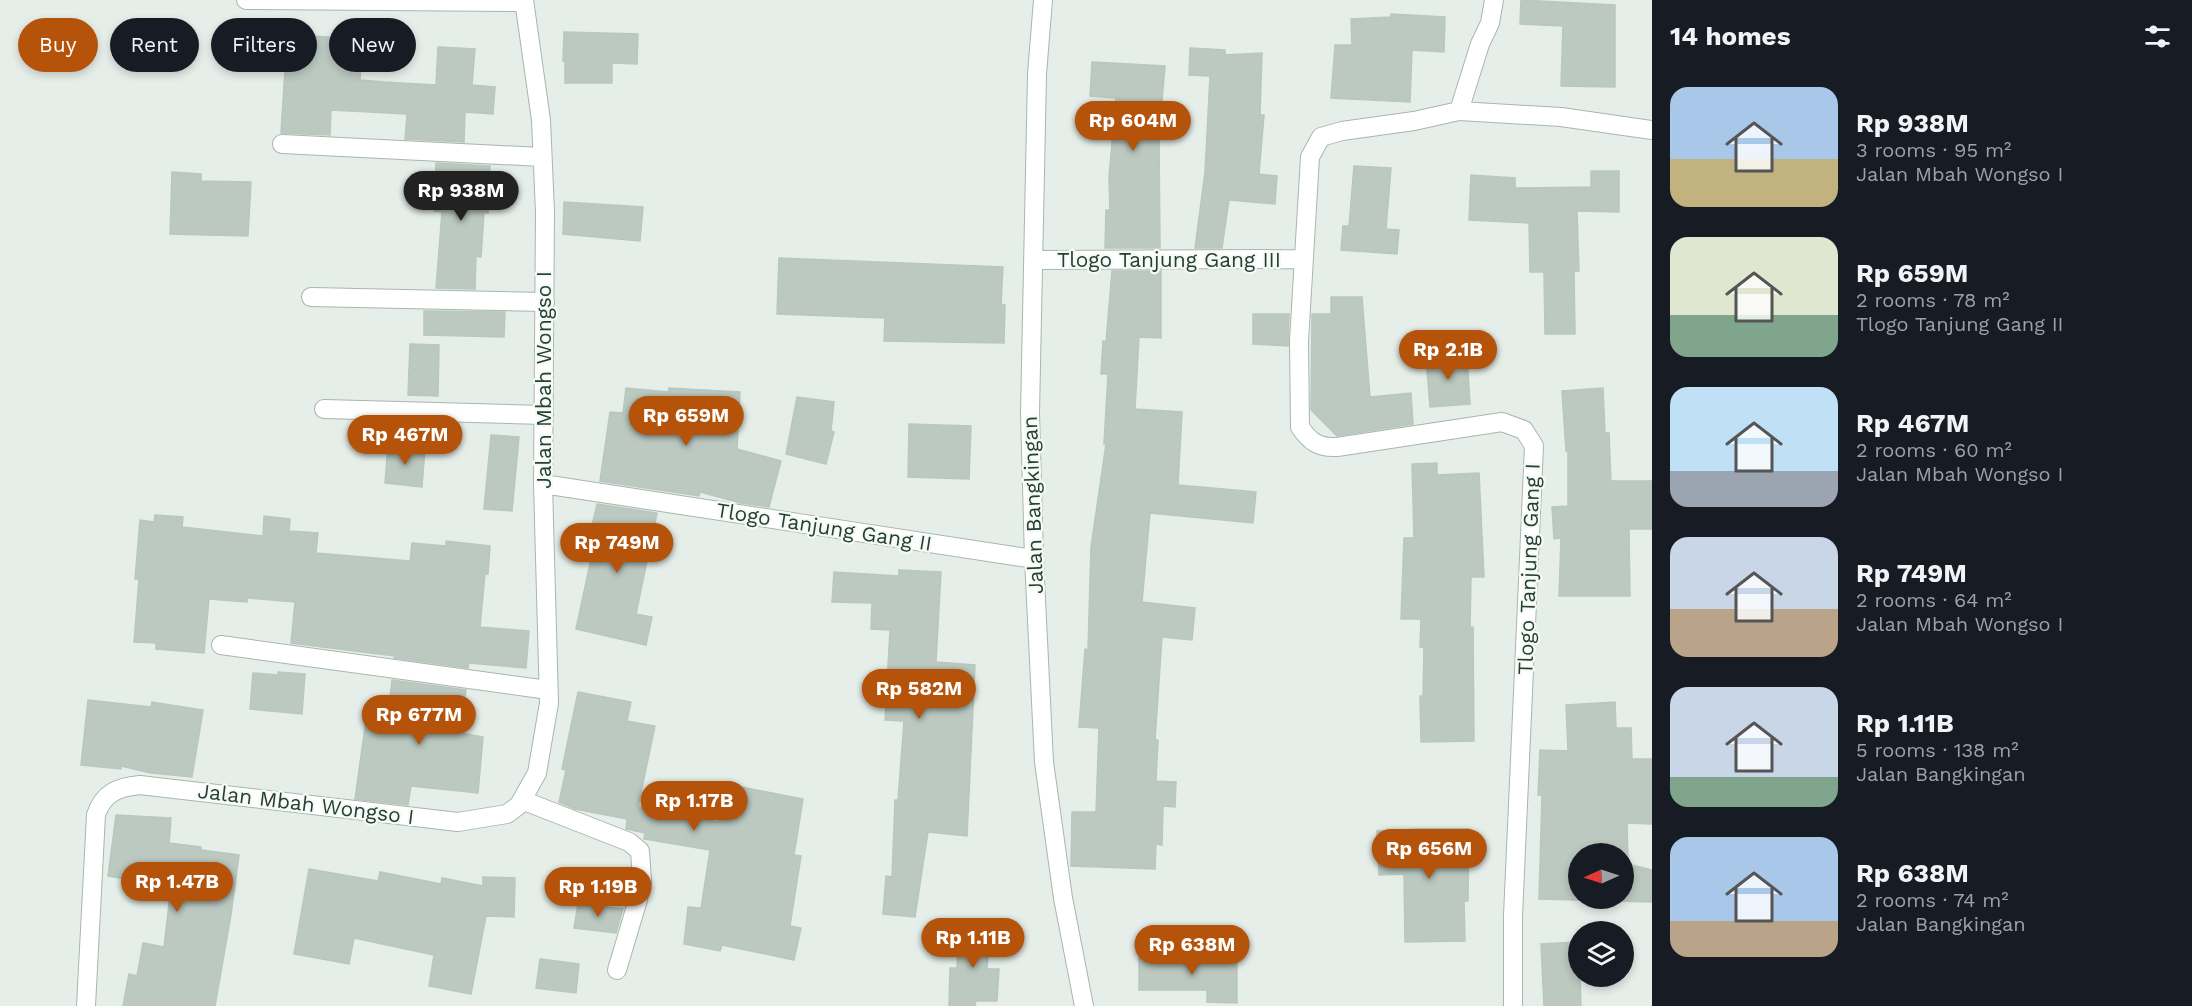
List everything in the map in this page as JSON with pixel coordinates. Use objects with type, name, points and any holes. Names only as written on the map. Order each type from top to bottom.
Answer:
[{"type":"street","points":[[246,0],[524,1]]},
{"type":"street","name":"Jalan Bangkingan","points":[[1043,0],[1037,74],[1030,413],[1034,559],[1044,762],[1063,898],[1084,1006]]},
{"type":"street","points":[[1494,0],[1490,23],[1480,44],[1459,111],[1561,117],[1652,130]]},
{"type":"street","name":"Jalan Mbah Wongso I","points":[[86,1006],[96,815],[100,803],[107,794],[123,787],[140,785],[458,822],[507,814],[522,800],[537,773],[549,703],[543,484],[545,212],[541,120],[524,1]]},
{"type":"street","name":"Tlogo Tanjung Gang I","points":[[1459,111],[1414,121],[1342,131],[1320,137],[1310,158],[1299,341],[1300,427],[1315,444],[1337,447],[1502,422],[1524,430],[1534,446],[1513,916],[1513,1006]]},
{"type":"street","points":[[282,144],[542,157]]},
{"type":"street","name":"Tlogo Tanjung Gang III","points":[[1034,260],[1304,259]]},
{"type":"street","points":[[311,297],[545,302]]},
{"type":"street","points":[[324,409],[544,415]]},
{"type":"street","name":"Tlogo Tanjung Gang II","points":[[543,484],[1034,559]]},
{"type":"street","points":[[221,645],[548,690]]},
{"type":"street","points":[[522,800],[629,842],[640,851],[642,881],[640,892],[617,970]]},
{"type":"building","points":[[1521,0],[1615,5],[1615,87],[1561,86],[1563,26],[1520,24]]},
{"type":"building","points":[[1391,14],[1445,17],[1444,52],[1412,50],[1410,102],[1331,98],[1335,45],[1352,45],[1351,19],[1391,17]]},
{"type":"building","points":[[564,32],[638,34],[637,64],[612,63],[612,83],[565,83]]},
{"type":"building","points":[[317,36],[329,37],[329,72],[360,72],[360,80],[384,82],[436,85],[438,47],[475,49],[472,85],[495,87],[493,114],[465,112],[464,142],[405,139],[407,114],[331,110],[330,135],[281,133],[285,72],[317,72]]},
{"type":"building","points":[[1190,48],[1225,50],[1225,55],[1262,53],[1260,115],[1264,115],[1259,174],[1277,176],[1275,204],[1229,200],[1222,248],[1195,248],[1205,172],[1210,76],[1189,75]]},
{"type":"building","points":[[1092,62],[1165,66],[1159,135],[1160,248],[1105,248],[1106,210],[1110,210],[1109,177],[1116,98],[1090,96]]},
{"type":"building","points":[[436,163],[490,166],[488,213],[484,213],[481,257],[476,256],[475,289],[436,288],[442,212],[434,211]]},
{"type":"building","points":[[1354,166],[1391,168],[1386,229],[1399,230],[1397,254],[1341,250],[1343,226],[1349,226]]},
{"type":"building","points":[[1591,171],[1619,171],[1619,212],[1577,211],[1579,271],[1574,271],[1575,334],[1545,334],[1544,272],[1530,272],[1529,223],[1469,220],[1471,175],[1515,178],[1515,188],[1591,187]]},
{"type":"building","points":[[172,172],[201,174],[201,181],[251,182],[248,236],[170,234]]},
{"type":"building","points":[[564,202],[643,207],[640,241],[563,234]]},
{"type":"building","points":[[779,258],[1003,267],[1001,305],[1005,305],[1004,343],[884,341],[885,318],[777,314]]},
{"type":"building","points":[[1112,271],[1161,271],[1161,338],[1139,337],[1135,409],[1182,412],[1178,485],[1256,492],[1253,523],[1150,513],[1142,602],[1195,608],[1192,640],[1162,637],[1155,740],[1158,740],[1156,781],[1176,782],[1175,807],[1163,806],[1162,845],[1156,844],[1155,869],[1071,866],[1072,812],[1096,812],[1099,728],[1079,727],[1085,649],[1088,650],[1091,547],[1106,444],[1104,444],[1108,374],[1101,374]]},
{"type":"building","points":[[1331,297],[1362,297],[1370,397],[1411,393],[1413,424],[1337,436],[1311,410],[1312,314],[1331,314]]},
{"type":"building","points":[[424,311],[505,312],[504,337],[424,335]]},
{"type":"building","points":[[1253,314],[1289,314],[1288,346],[1253,344]]},
{"type":"building","points":[[410,344],[439,345],[438,396],[408,395]]},
{"type":"building","points":[[1467,356],[1470,404],[1430,407],[1426,358]]},
{"type":"building","points":[[626,388],[668,392],[669,388],[740,392],[737,449],[781,461],[769,507],[741,503],[700,492],[699,496],[600,481],[610,412],[623,413]]},
{"type":"building","points":[[1603,388],[1605,433],[1609,433],[1611,481],[1652,481],[1652,529],[1629,529],[1630,596],[1559,596],[1561,538],[1554,539],[1552,507],[1568,506],[1568,451],[1566,451],[1562,391]]},
{"type":"building","points":[[797,397],[834,402],[831,431],[834,432],[826,464],[786,454]]},
{"type":"building","points":[[909,424],[971,426],[969,479],[908,477]]},
{"type":"building","points":[[491,435],[519,437],[512,511],[484,509]]},
{"type":"building","points":[[388,444],[425,448],[422,487],[385,483]]},
{"type":"building","points":[[1437,463],[1437,475],[1479,473],[1484,577],[1471,577],[1470,627],[1473,627],[1474,741],[1421,742],[1420,696],[1423,696],[1424,647],[1420,647],[1421,619],[1401,619],[1404,538],[1414,538],[1412,464]]},
{"type":"building","points":[[597,504],[657,513],[636,614],[652,617],[646,645],[576,629],[591,559],[585,557]]},
{"type":"building","points":[[155,515],[183,517],[182,527],[263,536],[264,516],[290,519],[289,531],[318,533],[316,553],[410,561],[412,543],[446,546],[446,541],[490,546],[480,627],[529,631],[526,668],[469,663],[468,668],[291,643],[295,602],[247,598],[247,602],[209,599],[204,653],[156,649],[156,643],[134,642],[139,579],[135,579],[140,520],[154,522]]},
{"type":"building","points":[[899,570],[941,572],[936,662],[975,665],[967,836],[928,832],[915,917],[883,914],[886,876],[892,877],[895,800],[898,800],[904,721],[885,720],[890,630],[871,629],[872,603],[832,602],[834,572],[899,576]]},
{"type":"building","points":[[278,672],[305,674],[302,714],[250,709],[253,673],[278,675]]},
{"type":"building","points":[[392,680],[466,690],[461,733],[483,737],[478,793],[411,786],[408,805],[355,799],[366,720],[387,723]]},
{"type":"building","points":[[578,692],[631,702],[627,721],[655,726],[638,807],[719,822],[726,784],[803,799],[794,855],[801,856],[790,926],[801,928],[794,960],[722,945],[720,951],[684,944],[688,907],[701,908],[710,850],[644,839],[645,833],[626,829],[627,819],[575,809],[559,802],[566,770],[562,769]]},
{"type":"building","points":[[88,700],[151,707],[152,702],[203,710],[192,777],[151,773],[121,766],[121,769],[81,765]]},
{"type":"building","points":[[1615,702],[1616,728],[1631,728],[1632,759],[1652,759],[1652,824],[1627,823],[1627,843],[1568,843],[1568,900],[1539,899],[1542,795],[1538,795],[1540,750],[1568,751],[1566,705]]},
{"type":"building","points":[[116,815],[171,818],[169,843],[239,855],[215,1006],[123,1006],[129,974],[137,976],[143,943],[164,947],[171,886],[108,876]]},
{"type":"building","points":[[1469,829],[1468,901],[1464,901],[1465,941],[1405,942],[1404,874],[1379,875],[1377,831]]},
{"type":"building","points":[[1634,866],[1652,870],[1652,902],[1634,902]]},
{"type":"building","points":[[309,869],[378,881],[380,872],[441,884],[442,878],[483,886],[483,877],[515,878],[514,917],[486,916],[471,994],[429,986],[434,955],[354,938],[349,964],[294,954]]},
{"type":"building","points":[[578,904],[623,909],[616,933],[574,928]]},
{"type":"building","points":[[959,925],[990,927],[987,969],[999,969],[997,1001],[976,1001],[975,1006],[949,1006],[950,968],[957,968]]},
{"type":"building","points":[[1568,943],[1568,987],[1580,987],[1581,1006],[1544,1006],[1541,944]]},
{"type":"building","points":[[1139,958],[1237,958],[1237,1003],[1207,1002],[1207,990],[1139,990]]},
{"type":"building","points":[[540,959],[579,964],[576,993],[536,988]]}]
